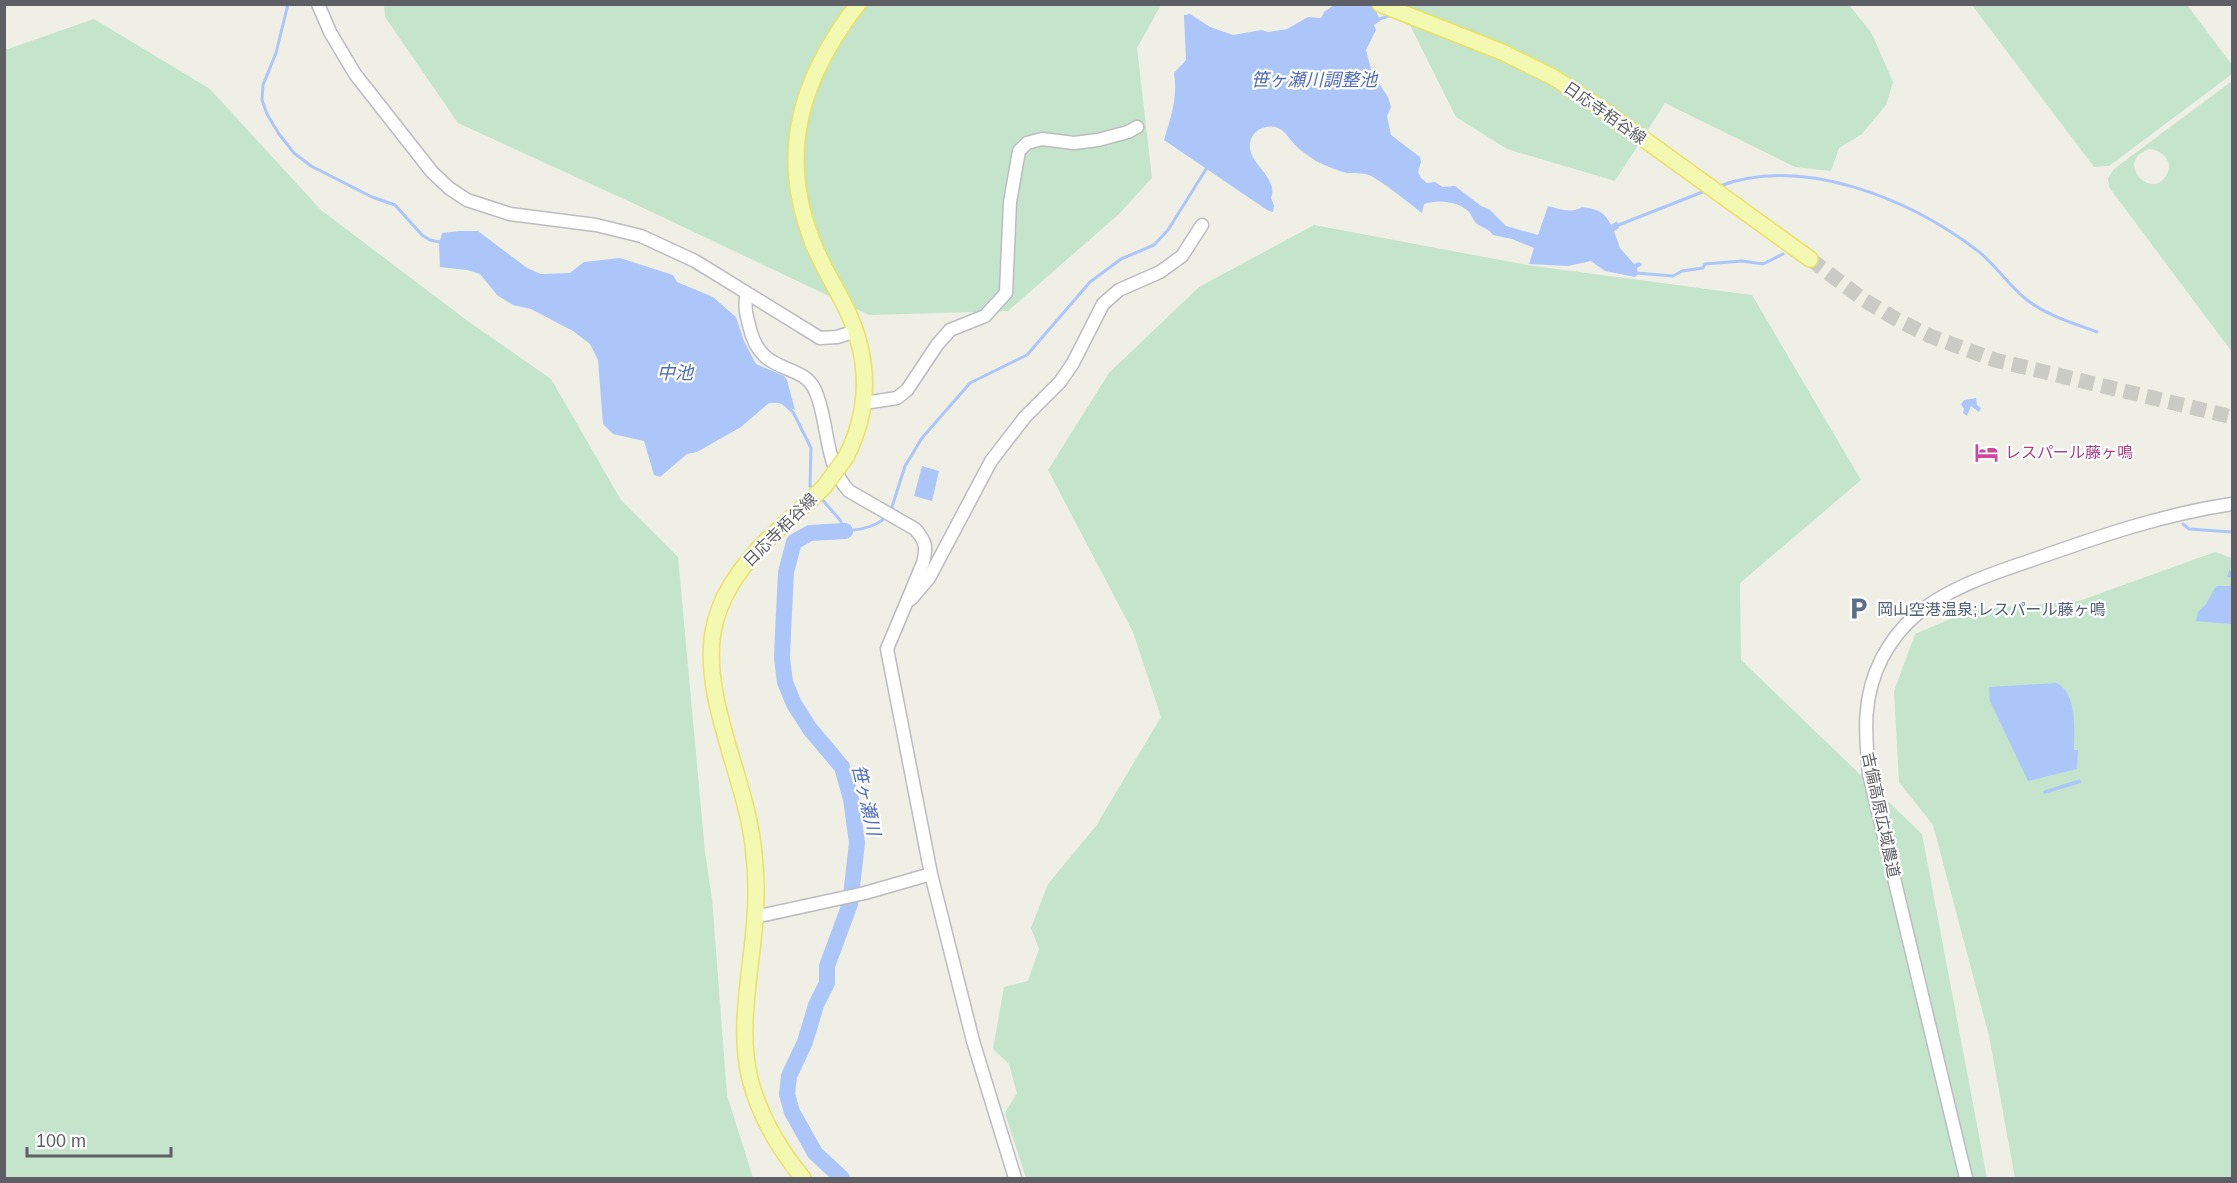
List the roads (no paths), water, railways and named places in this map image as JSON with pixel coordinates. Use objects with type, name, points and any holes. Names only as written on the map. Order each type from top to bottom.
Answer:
[{"type":"main road","name":"日応寺栢谷線","points":[[802,1179],[760,1113],[750,1077],[745,1017],[755,917],[756,879],[753,843],[747,810],[715,688],[712,650],[713,632],[726,593],[744,564],[824,486],[846,457],[859,428],[864,403],[865,370],[856,331],[826,271],[801,209],[796,159],[800,115],[810,81],[829,45],[858,4]]},
{"type":"main road","name":"日応寺栢谷線","points":[[1380,4],[1502,52],[1563,83],[1810,259]]},
{"type":"street","points":[[318,4],[330,32],[355,74],[416,154],[449,188],[467,200],[510,214],[596,225],[641,237],[695,261],[820,338],[837,337],[856,331]]},
{"type":"street","points":[[864,403],[897,398],[907,390],[937,345],[950,330],[985,316],[1006,293],[1010,202],[1019,151],[1026,143],[1042,139],[1074,143],[1098,140],[1128,132],[1137,127]]},
{"type":"street","points":[[903,610],[929,578],[991,461],[1025,417],[1060,382],[1073,363],[1103,304],[1119,290],[1160,272],[1182,256],[1202,225]]},
{"type":"street","points":[[747,293],[744,305],[757,349],[765,359],[804,378],[815,390],[833,459],[843,485],[849,491],[915,529],[923,538],[927,548],[887,650],[931,874],[973,1041],[1015,1179]]},
{"type":"street","name":"吉備高原広域農道","points":[[1966,1179],[1869,774],[1865,733],[1867,699],[1882,657],[1916,615],[1941,598],[1992,574],[2158,519],[2232,504]]},
{"type":"street","points":[[755,917],[865,893],[931,874]]},
{"type":"water","name":"笹ヶ瀬川調整池","points":[[1334,5],[1374,5],[1380,21],[1374,25],[1376,30],[1366,50],[1372,73],[1388,97],[1391,107],[1387,116],[1391,135],[1420,157],[1418,172],[1421,178],[1427,183],[1435,182],[1443,187],[1455,186],[1481,206],[1489,209],[1506,226],[1538,235],[1548,206],[1565,210],[1582,207],[1596,210],[1606,217],[1611,225],[1617,221],[1619,228],[1614,231],[1620,248],[1634,264],[1639,262],[1642,265],[1637,268],[1638,274],[1635,277],[1605,271],[1591,261],[1568,266],[1529,264],[1534,248],[1512,239],[1493,235],[1476,223],[1469,212],[1460,205],[1441,201],[1429,202],[1424,204],[1422,213],[1369,175],[1347,173],[1316,161],[1297,147],[1279,128],[1265,127],[1259,130],[1252,137],[1250,146],[1255,161],[1270,182],[1273,212],[1164,140],[1174,99],[1174,73],[1186,60],[1184,15],[1190,14],[1210,27],[1233,35],[1261,30],[1268,32],[1287,29],[1308,17],[1321,18],[1324,12]]},
{"type":"water","name":"中池","points":[[478,231],[527,268],[541,274],[570,273],[584,262],[620,258],[673,275],[677,282],[713,297],[736,317],[744,341],[756,364],[784,376],[787,380],[795,410],[779,403],[769,403],[741,427],[697,452],[687,454],[660,477],[654,475],[644,441],[613,434],[603,424],[598,360],[590,344],[573,331],[531,309],[513,305],[497,295],[480,274],[440,267],[439,245],[442,233]]},
{"type":"water","points":[[1976,398],[1977,405],[1981,408],[1979,412],[1971,406],[1967,416],[1963,413],[1964,409],[1961,404],[1964,400]]},
{"type":"water","points":[[922,466],[939,471],[932,501],[914,496]]},
{"type":"water","points":[[2229,570],[2232,571],[2232,578],[2227,577]]},
{"type":"water","points":[[2232,578],[2232,624],[2196,621],[2198,612],[2206,604],[2215,588],[2230,586]]},
{"type":"water","points":[[2057,683],[2069,696],[2072,704],[2074,750],[2078,750],[2077,769],[2028,781],[1990,701],[1989,687]]},
{"type":"water","points":[[2080,779],[2081,783],[2044,794],[2043,791]]},
{"type":"waterway","points":[[288,4],[276,53],[263,85],[262,100],[279,134],[294,153],[311,166],[372,197],[395,205],[422,235],[430,240],[444,243]]},
{"type":"waterway","points":[[1376,20],[1389,16],[1390,12]]},
{"type":"waterway","points":[[891,510],[905,466],[922,438],[970,383],[1027,355],[1090,282],[1121,259],[1154,245],[1168,230],[1208,166]]},
{"type":"waterway","points":[[1717,187],[1750,178],[1784,176],[1819,179],[1854,187],[1888,199],[1920,214],[1978,251],[2035,306],[2061,319],[2097,332]]},
{"type":"waterway","points":[[1616,226],[1705,191]]},
{"type":"waterway","points":[[1636,273],[1673,276],[1682,271],[1703,268],[1705,264],[1742,261],[1763,264],[1783,254]]},
{"type":"waterway","points":[[784,404],[793,412],[811,448],[810,486],[814,490]]},
{"type":"waterway","name":"笹ヶ瀬川","points":[[820,497],[840,520],[845,531],[874,525],[887,515]]},
{"type":"waterway","points":[[2183,524],[2189,529],[2232,532]]},
{"type":"waterway","name":"笹ヶ瀬川","points":[[842,1178],[815,1153],[792,1112],[787,1094],[789,1076],[805,1042],[816,1005],[827,983],[827,966],[850,904],[857,843],[851,799],[842,767],[810,729],[794,704],[785,682],[782,658],[786,572],[794,542],[810,533],[845,531]]},
{"type":"tunnel","points":[[1810,259],[1864,300],[1930,336],[1995,360],[2232,417]]},
{"type":"place","name":"レスパール藤ヶ鳴","points":[[1987,452]]},
{"type":"place","name":"岡山空港温泉;レスパール藤ヶ鳴","points":[[1859,609]]}]
